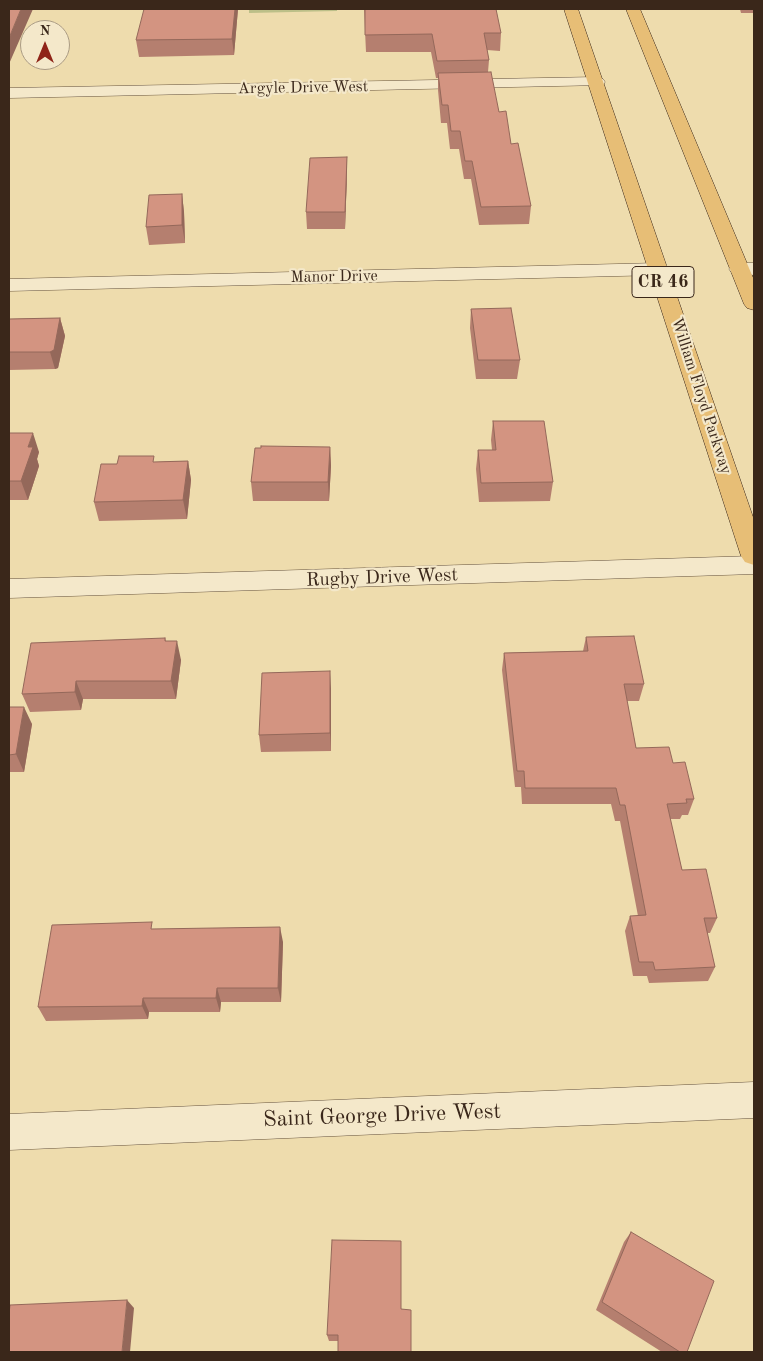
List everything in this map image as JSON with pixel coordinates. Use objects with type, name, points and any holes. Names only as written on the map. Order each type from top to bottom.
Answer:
[{"type":"highway","name":"William Floyd Parkway","points":[[571,9],[754,556]]},
{"type":"highway","points":[[633,9],[747,269],[754,304]]},
{"type":"street","name":"Argyle Drive West","points":[[9,93],[597,82]]},
{"type":"street","name":"Manor Drive","points":[[9,285],[659,269]]},
{"type":"street","name":"Rugby Drive West","points":[[9,589],[754,566]]},
{"type":"street","name":"Saint George Drive West","points":[[9,1132],[754,1100]]},
{"type":"green space","points":[[249,9],[337,9],[337,11],[249,13]]},
{"type":"building","points":[[9,9],[21,9],[9,38]]},
{"type":"building","points":[[144,9],[235,9],[232,39],[136,40]]},
{"type":"building","points":[[365,9],[496,9],[501,33],[484,33],[489,60],[437,61],[432,34],[365,35]]},
{"type":"building","points":[[491,72],[499,112],[506,111],[511,144],[518,143],[531,206],[481,207],[472,161],[465,161],[460,131],[451,131],[448,105],[442,105],[438,73]]},
{"type":"building","points":[[347,157],[345,212],[306,212],[310,158]]},
{"type":"building","points":[[182,194],[182,225],[146,227],[149,195]]},
{"type":"building","points":[[511,308],[520,360],[478,360],[471,309]]},
{"type":"building","points":[[60,318],[54,350],[50,352],[9,352],[9,319]]},
{"type":"building","points":[[493,421],[544,421],[553,482],[481,483],[478,450],[496,450]]},
{"type":"building","points":[[9,433],[33,433],[28,447],[33,447],[21,481],[9,481]]},
{"type":"building","points":[[261,446],[330,447],[328,482],[251,482],[255,448],[261,448]]},
{"type":"building","points":[[119,456],[154,456],[153,462],[188,461],[183,500],[94,502],[101,464],[117,464]]},
{"type":"building","points":[[634,636],[644,684],[624,684],[636,748],[669,747],[673,763],[685,762],[694,799],[686,799],[687,803],[667,804],[682,870],[706,869],[717,918],[704,918],[715,967],[655,970],[653,962],[639,962],[630,916],[646,915],[625,805],[620,805],[616,788],[525,788],[524,771],[517,771],[504,653],[588,651],[586,637]]},
{"type":"building","points":[[165,638],[165,641],[177,641],[171,681],[76,681],[75,692],[22,694],[31,643]]},
{"type":"building","points":[[330,671],[330,733],[259,735],[262,673]]},
{"type":"building","points":[[9,707],[24,707],[16,754],[9,755]]},
{"type":"building","points":[[152,922],[151,929],[280,927],[278,988],[217,988],[216,998],[143,998],[142,1006],[38,1007],[52,925]]},
{"type":"building","points":[[631,1232],[714,1281],[687,1352],[680,1352],[602,1302]]},
{"type":"building","points":[[332,1240],[401,1241],[401,1309],[411,1310],[411,1352],[338,1352],[338,1335],[327,1335]]},
{"type":"building","points":[[127,1300],[122,1352],[9,1352],[10,1305]]}]
